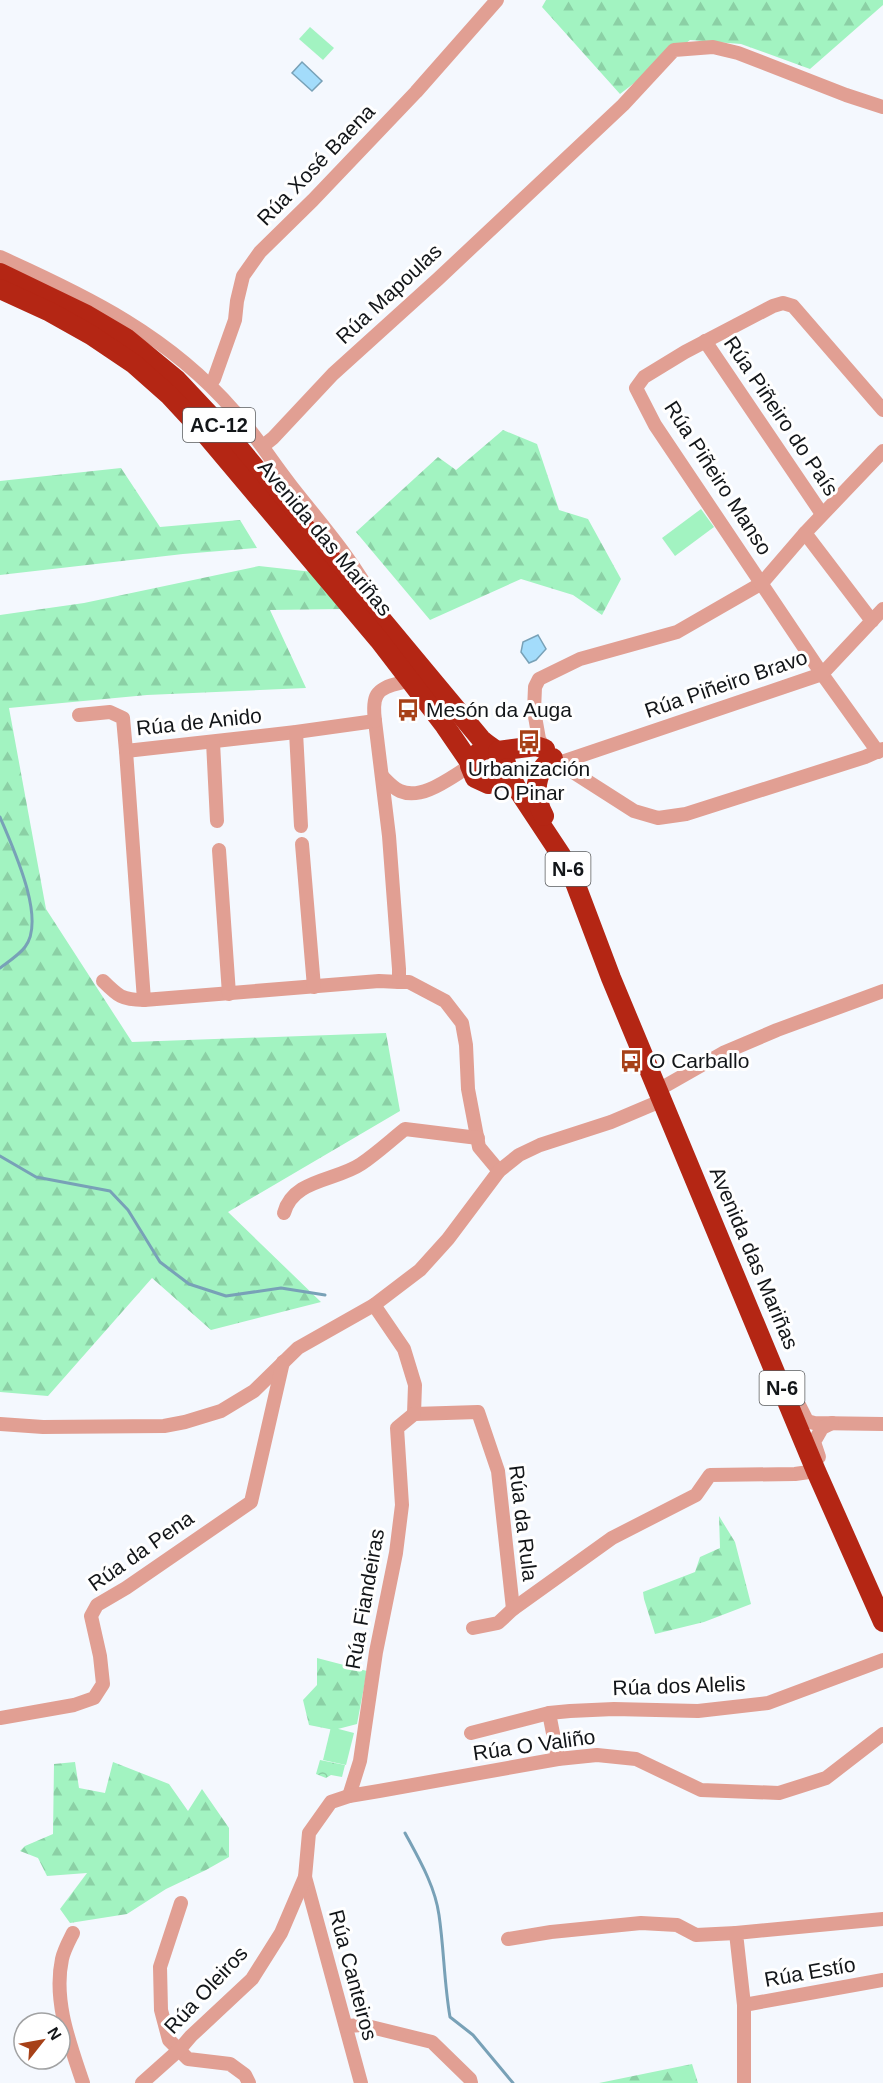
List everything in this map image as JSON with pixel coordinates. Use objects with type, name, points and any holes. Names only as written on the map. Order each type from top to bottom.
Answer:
[{"type":"highway","name":"Avenida das Mariñas","points":[[0,273],[97,321],[126,338],[177,380],[224,430],[481,739],[501,759],[516,788],[561,855],[574,880],[611,978],[816,1471],[883,1622]]},
{"type":"highway","name":"Avenida das Mariñas","points":[[0,289],[50,312],[91,335],[134,364],[169,395],[207,436],[394,658],[446,726],[471,765]]},
{"type":"highway","points":[[471,765],[473,758],[480,750],[501,759],[522,757],[550,759],[539,777],[535,793],[561,855]]},
{"type":"highway","points":[[488,784],[502,778],[501,759]]},
{"type":"highway","name":"AC-12","points":[[471,765],[475,778],[488,784]]},
{"type":"highway","name":"Avenida das Mariñas","points":[[488,784],[516,805],[537,831],[611,978]]},
{"type":"street","name":"Rúa Xosé Baena","points":[[210,384],[214,379],[235,320],[243,276],[260,252],[416,92],[497,0]]},
{"type":"street","name":"Rúa Mapoulas","points":[[262,446],[273,438],[313,393],[623,105],[674,50],[713,47],[738,53],[883,107]]},
{"type":"street","name":"Avenida das Mariñas","points":[[0,257],[105,307],[162,344],[210,384],[235,411],[361,576],[392,633]]},
{"type":"street","name":"Rúa Piñeiro Manso","points":[[550,759],[539,739],[533,705],[535,687],[539,679],[580,659],[677,632],[762,583],[655,425],[636,388],[644,377],[705,341],[783,303],[793,306],[883,410]]},
{"type":"street","name":"Rúa Piñeiro do País","points":[[705,341],[822,514]]},
{"type":"street","points":[[550,759],[634,811],[658,818],[686,814],[881,751],[822,674],[762,583],[822,514],[883,451]]},
{"type":"street","points":[[805,533],[872,621]]},
{"type":"street","name":"Rúa Piñeiro Bravo","points":[[550,759],[822,674],[883,609]]},
{"type":"street","points":[[394,658],[400,683],[430,717],[446,726]]},
{"type":"street","points":[[399,982],[389,836],[373,709],[377,692],[385,686],[400,683]]},
{"type":"street","points":[[79,715],[110,712],[123,718],[126,751]]},
{"type":"street","name":"Rúa de Anido","points":[[144,1000],[126,751],[375,721]]},
{"type":"street","points":[[296,732],[301,826]]},
{"type":"street","points":[[213,742],[217,821]]},
{"type":"street","points":[[382,776],[394,787],[412,794],[431,788],[471,765]]},
{"type":"street","points":[[303,844],[314,987]]},
{"type":"street","points":[[219,850],[229,994]]},
{"type":"street","points":[[103,981],[126,1000],[380,981],[409,982],[445,1001],[462,1023],[466,1046],[468,1089],[479,1147],[499,1171]]},
{"type":"street","points":[[0,1424],[43,1427],[153,1426],[185,1422],[221,1411],[254,1391],[298,1348],[374,1305],[420,1270],[448,1239],[499,1171],[519,1155],[540,1145],[611,1122],[660,1095],[723,1053],[777,1030],[883,991]]},
{"type":"street","points":[[284,1213],[286,1206],[301,1188],[359,1166],[405,1129],[478,1138]]},
{"type":"street","points":[[374,1305],[404,1349],[415,1384],[414,1414]]},
{"type":"street","points":[[748,1306],[769,1337],[807,1421],[883,1424]]},
{"type":"street","name":"Rúa da Pena","points":[[0,1718],[74,1705],[94,1698],[103,1684],[100,1656],[91,1617],[97,1605],[126,1588],[250,1502],[283,1362]]},
{"type":"street","name":"Rúa da Rula","points":[[414,1414],[478,1412],[498,1471],[513,1609]]},
{"type":"street","name":"Rúa Fiandeiras","points":[[349,1796],[360,1761],[376,1652],[396,1553],[402,1504],[397,1428],[414,1414]]},
{"type":"street","points":[[832,1423],[822,1428],[814,1442],[854,1541],[855,1559]]},
{"type":"street","name":"Rúa da Rula","points":[[473,1628],[498,1623],[513,1609],[612,1538],[696,1495],[710,1475],[795,1474],[816,1471]]},
{"type":"street","name":"Rúa dos Alelis","points":[[471,1733],[549,1713],[614,1709],[698,1711],[768,1703],[883,1660]]},
{"type":"street","points":[[549,1713],[558,1759]]},
{"type":"street","name":"Rúa O Valiño","points":[[349,1796],[558,1759],[597,1755],[636,1760],[701,1790],[779,1793],[826,1778],[883,1734]]},
{"type":"street","name":"Rúa Oleiros","points":[[142,2083],[252,1979],[282,1933],[305,1877],[309,1833],[332,1802],[349,1796]]},
{"type":"street","name":"Rúa Canteiros","points":[[305,1877],[361,2083]]},
{"type":"street","points":[[181,1903],[160,1967],[161,2010],[169,2040],[188,2059],[230,2064],[245,2075],[249,2083]]},
{"type":"street","points":[[508,1939],[551,1932],[641,1923],[677,1925],[696,1935],[883,1919]]},
{"type":"street","points":[[73,1933],[63,1957],[59,1984],[62,2012],[83,2083]]},
{"type":"street","points":[[736,1933],[744,2006],[744,2083]]},
{"type":"street","name":"Rúa Estío","points":[[744,2006],[883,1980]]},
{"type":"street","points":[[346,2026],[363,2025],[432,2042],[470,2079],[471,2083]]},
{"type":"green space","points":[[546,0],[883,0],[883,5],[810,69],[741,44],[690,40],[620,94],[542,7]]},
{"type":"green space","points":[[310,27],[334,48],[323,60],[299,39]]},
{"type":"green space","points":[[503,430],[537,444],[559,510],[588,519],[621,579],[602,615],[573,595],[521,579],[430,620],[356,532],[438,457],[456,470]]},
{"type":"green space","points":[[121,468],[160,527],[240,520],[257,548],[0,575],[0,481]]},
{"type":"green space","points":[[701,509],[714,527],[675,556],[662,538]]},
{"type":"green space","points":[[259,566],[313,572],[342,609],[270,610],[306,688],[147,695],[9,708],[46,909],[132,1042],[386,1033],[400,1111],[228,1212],[321,1302],[211,1330],[152,1278],[48,1396],[0,1392],[0,615],[84,603]]},
{"type":"green space","points":[[719,1516],[735,1542],[751,1604],[704,1622],[655,1634],[643,1592],[695,1572],[700,1557],[720,1548]]},
{"type":"green space","points":[[317,1658],[367,1671],[357,1724],[334,1730],[309,1725],[303,1700],[317,1685]]},
{"type":"green space","points":[[331,1727],[354,1733],[346,1765],[323,1760]]},
{"type":"green space","points":[[320,1760],[345,1765],[342,1777],[331,1775],[326,1778],[316,1774]]},
{"type":"green space","points":[[75,1762],[79,1788],[105,1793],[113,1762],[169,1784],[188,1811],[202,1789],[229,1828],[229,1857],[166,1889],[127,1914],[70,1923],[60,1909],[87,1873],[47,1876],[38,1858],[20,1851],[25,1846],[53,1834],[54,1764]]},
{"type":"green space","points":[[692,2064],[698,2083],[599,2083]]},
{"type":"water","points":[[302,62],[322,81],[312,91],[292,73]]},
{"type":"water","points":[[538,635],[546,649],[536,660],[529,663],[521,652],[523,642]]},
{"type":"waterway","points":[[0,817],[25,882],[32,919],[31,935],[25,947],[0,968]]},
{"type":"waterway","points":[[0,1156],[36,1177],[110,1191],[128,1210],[160,1262],[189,1284],[226,1296],[281,1288],[325,1295]]},
{"type":"waterway","points":[[405,1833],[426,1873],[437,1904],[450,2017],[473,2035],[513,2083]]},
{"type":"place","name":"Mesón da Auga","points":[[408,710]]},
{"type":"place","name":"Urbanización O Pinar","points":[[529,741]]},
{"type":"place","name":"O Carballo","points":[[631,1061]]}]
